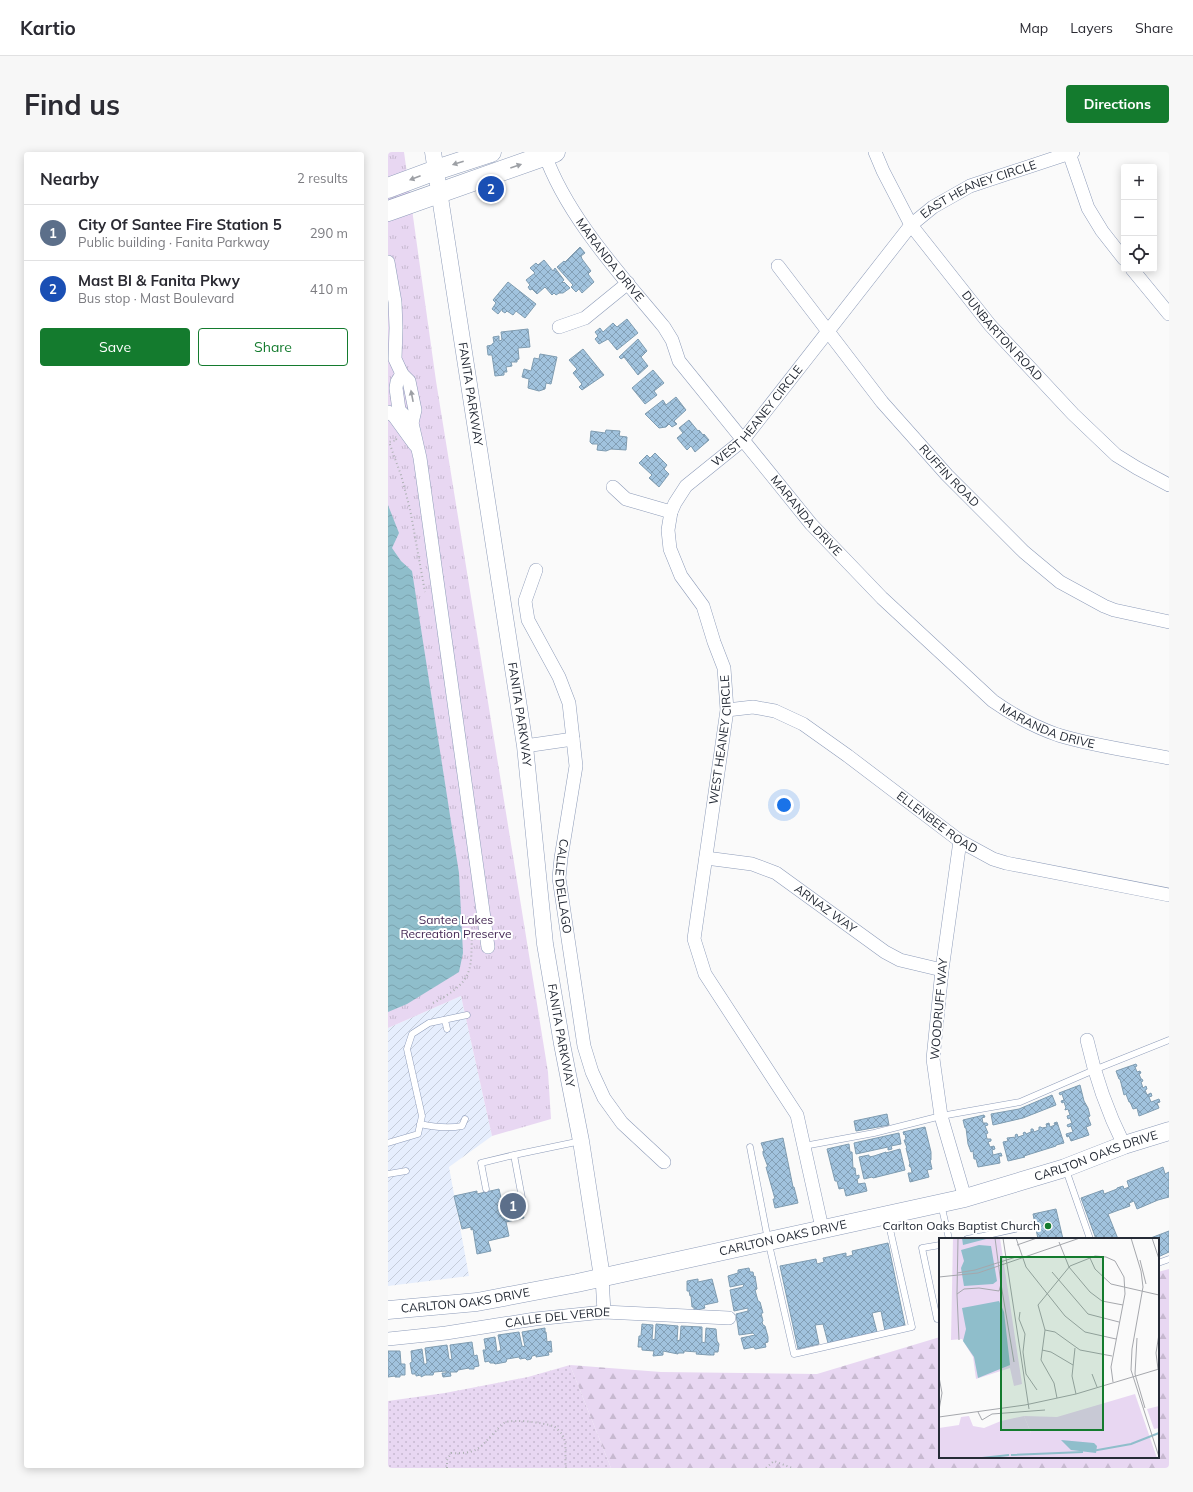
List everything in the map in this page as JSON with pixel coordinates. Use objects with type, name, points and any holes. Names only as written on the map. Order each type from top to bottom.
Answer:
[{"type":"main road","points":[[392,187],[434,161],[491,152]]},
{"type":"main road","points":[[394,209],[548,153]]},
{"type":"main road","name":"CARLTON OAKS DRIVE","points":[[388,1310],[476,1302],[577,1283],[822,1228],[965,1198],[1065,1168],[1124,1145],[1169,1131]]},
{"type":"street","name":"DUNBARTON ROAD","points":[[875,152],[882,171],[911,225],[990,324],[1074,414],[1116,454],[1137,468],[1169,485]]},
{"type":"street","name":"MARANDA DRIVE","points":[[548,153],[562,192],[583,228],[664,327],[672,340],[679,361],[811,524],[882,598],[993,701],[1026,721],[1059,735],[1169,758]]},
{"type":"street","name":"EAST HEANEY CIRCLE","points":[[911,225],[933,207],[970,186],[1071,153]]},
{"type":"street","points":[[1071,153],[1088,208],[1121,255]]},
{"type":"street","name":"FANITA PARKWAY","points":[[434,161],[524,746],[545,944],[562,1044],[581,1141],[602,1277]]},
{"type":"street","name":"WEST HEANEY CIRCLE","points":[[822,1228],[797,1115],[705,974],[694,939],[726,710],[724,668],[703,606],[681,576],[670,549],[668,530],[671,512],[686,486],[743,440],[911,225]]},
{"type":"street","points":[[388,262],[395,302],[396,328],[392,362],[409,381],[415,410],[412,423],[418,448],[488,947]]},
{"type":"street","name":"RUFFIN ROAD","points":[[778,266],[882,402],[947,475],[1035,561],[1060,582],[1104,606],[1114,610],[1169,622]]},
{"type":"street","points":[[1134,272],[1169,314]]},
{"type":"street","points":[[560,327],[585,318],[628,284]]},
{"type":"street","points":[[388,412],[394,416],[418,448]]},
{"type":"street","points":[[613,487],[626,499],[671,512]]},
{"type":"street","name":"CALLE DELLAGO","points":[[536,570],[525,601],[528,620],[559,677],[569,703],[574,739],[576,766],[559,878],[584,1046],[587,1059],[597,1084],[613,1111],[622,1123],[664,1162]]},
{"type":"street","name":"ELLENBEE ROAD","points":[[726,710],[753,707],[775,711],[802,724],[848,756],[960,841],[988,857],[1006,864],[1169,895]]},
{"type":"street","points":[[524,746],[574,739]]},
{"type":"street","name":"WOODRUFF WAY","points":[[960,841],[942,970],[933,1059],[941,1116],[965,1198]]},
{"type":"street","name":"ARNAZ WAY","points":[[706,858],[752,864],[776,873],[885,952],[900,960],[942,970]]},
{"type":"street","points":[[1087,1040],[1094,1070],[1113,1123],[1124,1145]]},
{"type":"street","points":[[602,1277],[604,1312]]},
{"type":"street","name":"CALLE DEL VERDE","points":[[388,1339],[446,1333],[535,1318],[604,1312],[729,1318]]},
{"type":"lane","points":[[388,1143],[418,1134],[422,1116],[407,1049],[412,1034],[429,1023],[467,1015]]},
{"type":"lane","points":[[445,1020],[447,1028]]},
{"type":"lane","points":[[804,1146],[874,1133],[941,1116],[1020,1102],[1169,1040]]},
{"type":"lane","points":[[420,1124],[453,1128],[462,1126],[465,1119]]},
{"type":"lane","points":[[486,1189],[481,1163],[581,1141]]},
{"type":"lane","points":[[750,1147],[768,1240],[794,1354],[912,1327],[886,1215]]},
{"type":"lane","points":[[514,1155],[522,1198]]},
{"type":"lane","points":[[1065,1168],[1090,1238]]},
{"type":"lane","points":[[388,1174],[406,1171]]},
{"type":"lane","points":[[941,1203],[949,1238]]},
{"type":"lane","points":[[984,1237],[1033,1225]]},
{"type":"lane","points":[[939,1245],[922,1248],[937,1318],[939,1318]]},
{"type":"lane","points":[[1159,1263],[1169,1259]]},
{"type":"path","points":[[397,440],[389,442],[401,475],[410,509],[426,595]]},
{"type":"path","points":[[433,1003],[451,994],[464,982],[469,973],[472,922]]},
{"type":"path","points":[[447,1468],[447,1460],[451,1453],[471,1453],[480,1448],[503,1424],[510,1420],[555,1427],[563,1435],[565,1448],[564,1461],[566,1468]]},
{"type":"path","points":[[766,1468],[774,1461],[792,1468]]},
{"type":"shaded area","points":[[461,996],[492,1136],[449,1167],[469,1276],[388,1286],[388,1028]]},
{"type":"green space","name":"Santee Lakes Recreation Preserve","points":[[388,152],[404,152],[436,381],[548,1072],[551,1119],[492,1136],[461,996],[388,1028]]},
{"type":"green space","points":[[1169,1269],[1169,1468],[611,1468],[570,1365],[661,1372],[817,1374],[939,1337],[939,1458],[1159,1458],[1159,1272]]},
{"type":"green space","points":[[570,1365],[611,1468],[388,1468],[388,1401],[445,1393],[528,1377]]},
{"type":"water","points":[[388,505],[399,533],[392,548],[401,561],[412,571],[459,873],[463,953],[459,972],[407,1004],[388,1012]]},
{"type":"building","points":[[580,247],[585,253],[581,256],[582,259],[591,271],[588,274],[594,282],[582,293],[579,289],[576,292],[571,287],[573,285],[557,267],[564,261],[565,262]]},
{"type":"building","points":[[544,260],[553,271],[555,268],[564,280],[562,282],[570,288],[563,293],[556,295],[554,293],[552,295],[545,287],[537,294],[532,289],[530,290],[528,287],[530,285],[526,280],[535,273],[530,268],[536,263],[538,265]]},
{"type":"building","points":[[508,282],[536,304],[525,318],[516,311],[513,315],[507,311],[505,313],[502,311],[503,308],[498,314],[492,309],[496,303],[493,300]]},
{"type":"building","points":[[627,319],[638,333],[617,350],[608,339],[599,344],[595,339],[598,336],[595,332],[600,328],[603,332],[613,323],[617,327]]},
{"type":"building","points":[[528,329],[530,347],[518,348],[519,359],[517,362],[511,362],[512,366],[506,367],[507,372],[504,372],[504,375],[495,376],[492,355],[488,355],[487,346],[494,343],[493,337],[499,336],[499,341],[502,340],[501,332]]},
{"type":"building","points":[[638,339],[647,351],[641,357],[648,366],[638,375],[624,357],[621,359],[619,357]]},
{"type":"building","points":[[583,349],[604,375],[582,390],[579,387],[582,384],[573,373],[577,369],[569,360]]},
{"type":"building","points":[[540,354],[557,357],[551,384],[546,383],[545,389],[539,391],[528,388],[529,379],[522,377],[524,369],[531,371],[534,358],[539,359]]},
{"type":"building","points":[[653,370],[664,383],[654,391],[657,395],[645,404],[632,388]]},
{"type":"building","points":[[676,397],[686,410],[674,421],[677,424],[672,427],[669,424],[666,427],[659,428],[645,414],[663,400],[666,405]]},
{"type":"building","points":[[689,420],[698,431],[699,430],[703,435],[704,434],[709,440],[695,452],[691,446],[687,450],[677,438],[683,433],[679,428]]},
{"type":"building","points":[[606,430],[620,431],[619,436],[627,437],[626,450],[597,450],[598,444],[592,444],[590,442],[591,431],[605,433]]},
{"type":"building","points":[[655,453],[667,465],[664,469],[669,474],[659,487],[649,478],[652,475],[639,463],[647,455],[650,458]]},
{"type":"building","points":[[1136,1064],[1137,1066],[1135,1067],[1137,1072],[1140,1071],[1141,1073],[1139,1074],[1143,1081],[1141,1082],[1143,1088],[1146,1086],[1147,1089],[1145,1090],[1147,1095],[1151,1093],[1152,1096],[1149,1097],[1151,1102],[1159,1099],[1160,1102],[1157,1103],[1159,1108],[1139,1116],[1137,1108],[1133,1109],[1126,1094],[1124,1095],[1120,1079],[1116,1071]]},
{"type":"building","points":[[1080,1085],[1084,1101],[1088,1108],[1090,1116],[1088,1117],[1091,1125],[1086,1127],[1089,1135],[1071,1141],[1069,1136],[1067,1137],[1066,1134],[1073,1132],[1071,1126],[1068,1127],[1067,1125],[1072,1123],[1070,1118],[1068,1119],[1067,1116],[1070,1115],[1068,1109],[1065,1110],[1066,1108],[1064,1102],[1062,1103],[1061,1101],[1064,1100],[1062,1094],[1060,1095],[1059,1093]]},
{"type":"building","points":[[1052,1095],[1056,1105],[1023,1118],[993,1125],[991,1114],[1019,1109]]},
{"type":"building","points":[[887,1114],[889,1125],[856,1131],[854,1121]]},
{"type":"building","points":[[984,1115],[985,1117],[982,1118],[983,1123],[987,1123],[988,1125],[985,1126],[988,1133],[986,1134],[987,1139],[991,1139],[991,1141],[988,1142],[990,1147],[994,1146],[995,1149],[992,1150],[993,1155],[1001,1153],[1002,1156],[999,1156],[1000,1163],[978,1167],[976,1159],[974,1159],[973,1151],[971,1152],[968,1144],[966,1128],[963,1120]]},
{"type":"building","points":[[1057,1122],[1064,1143],[1024,1156],[1025,1157],[1008,1161],[1003,1142],[1008,1141],[1007,1138],[1016,1137],[1015,1135],[1017,1134],[1018,1137],[1024,1135],[1023,1133],[1025,1132],[1026,1134],[1031,1132],[1031,1129],[1033,1129],[1034,1132],[1039,1130],[1039,1127],[1047,1127],[1046,1124],[1049,1123],[1050,1127],[1055,1125],[1054,1123]]},
{"type":"building","points":[[925,1127],[931,1152],[930,1160],[932,1169],[927,1170],[929,1177],[910,1182],[908,1173],[912,1173],[904,1140],[906,1140],[905,1134],[904,1135],[903,1132]]},
{"type":"building","points":[[899,1133],[901,1144],[891,1146],[892,1149],[888,1150],[888,1147],[856,1154],[854,1143]]},
{"type":"building","points":[[783,1138],[793,1187],[798,1203],[775,1208],[773,1199],[775,1199],[761,1143]]},
{"type":"building","points":[[849,1144],[850,1152],[852,1152],[853,1168],[855,1168],[856,1176],[859,1175],[859,1178],[857,1179],[858,1184],[865,1183],[867,1191],[846,1196],[844,1188],[839,1189],[837,1181],[835,1181],[827,1149]]},
{"type":"building","points":[[900,1149],[905,1170],[864,1179],[859,1157],[869,1155],[869,1157]]},
{"type":"building","points":[[1163,1167],[1165,1174],[1169,1172],[1169,1197],[1137,1209],[1134,1201],[1129,1203],[1130,1206],[1108,1214],[1118,1238],[1096,1238],[1081,1198],[1103,1190],[1104,1194],[1123,1186],[1124,1189],[1129,1187],[1127,1181]]},
{"type":"building","points":[[499,1189],[503,1207],[520,1203],[524,1218],[506,1222],[509,1236],[488,1241],[491,1251],[477,1254],[473,1229],[471,1230],[471,1227],[462,1229],[454,1196],[477,1191],[477,1194]]},
{"type":"building","name":"Carlton Oaks Baptist Church","points":[[1056,1209],[1063,1238],[1038,1238],[1033,1214]]},
{"type":"building","points":[[1169,1231],[1169,1252],[1159,1257],[1159,1238],[1151,1238]]},
{"type":"building","points":[[888,1243],[905,1325],[885,1331],[881,1311],[872,1313],[877,1332],[828,1343],[823,1324],[815,1325],[819,1344],[798,1349],[780,1266],[816,1259],[817,1264],[824,1262],[823,1258],[846,1253],[846,1257],[853,1255],[852,1251]]},
{"type":"building","points":[[749,1268],[750,1272],[753,1272],[754,1277],[755,1276],[757,1289],[755,1290],[763,1313],[761,1313],[762,1322],[765,1326],[768,1337],[768,1342],[765,1343],[766,1347],[755,1349],[754,1347],[744,1349],[741,1338],[755,1335],[753,1333],[739,1335],[736,1314],[748,1311],[748,1308],[734,1311],[730,1290],[743,1287],[744,1284],[730,1287],[728,1276],[738,1273],[738,1270]]},
{"type":"building","points":[[698,1279],[698,1282],[712,1279],[718,1302],[704,1305],[705,1308],[694,1311],[691,1296],[689,1291],[687,1291],[687,1281]]},
{"type":"building","points":[[642,1324],[653,1325],[652,1340],[655,1339],[656,1324],[678,1326],[677,1341],[680,1340],[681,1326],[702,1327],[702,1342],[705,1343],[706,1328],[716,1329],[717,1341],[719,1344],[718,1352],[714,1352],[714,1355],[709,1355],[696,1354],[697,1352],[684,1351],[684,1353],[678,1354],[663,1351],[663,1355],[653,1356],[654,1351],[642,1350],[642,1347],[638,1347]]},
{"type":"building","points":[[545,1328],[547,1342],[551,1341],[552,1352],[548,1352],[549,1355],[536,1357],[536,1355],[527,1360],[525,1358],[520,1359],[519,1357],[507,1359],[506,1362],[495,1364],[490,1363],[489,1361],[485,1362],[483,1350],[486,1350],[484,1339],[495,1337],[497,1352],[501,1350],[498,1335],[519,1332],[522,1346],[525,1347],[522,1332]]},
{"type":"building","points":[[472,1342],[474,1356],[477,1355],[479,1366],[474,1367],[474,1369],[469,1368],[458,1370],[457,1372],[450,1372],[451,1376],[443,1377],[442,1373],[446,1373],[446,1371],[434,1372],[433,1375],[425,1375],[421,1377],[421,1375],[416,1376],[416,1374],[412,1374],[410,1363],[412,1362],[411,1351],[422,1349],[424,1364],[426,1364],[425,1348],[447,1345],[449,1359],[452,1360],[450,1345]]},
{"type":"building","points":[[388,1351],[400,1351],[401,1364],[405,1364],[405,1375],[400,1375],[400,1377],[388,1377]]},
{"type":"place","name":"Mast Bl & Fanita Pkwy","points":[[491,189]]},
{"type":"place","name":"City Of Santee Fire Station 5","points":[[513,1206]]},
{"type":"place","name":"Carlton Oaks Baptist Church","points":[[1048,1226]]}]
